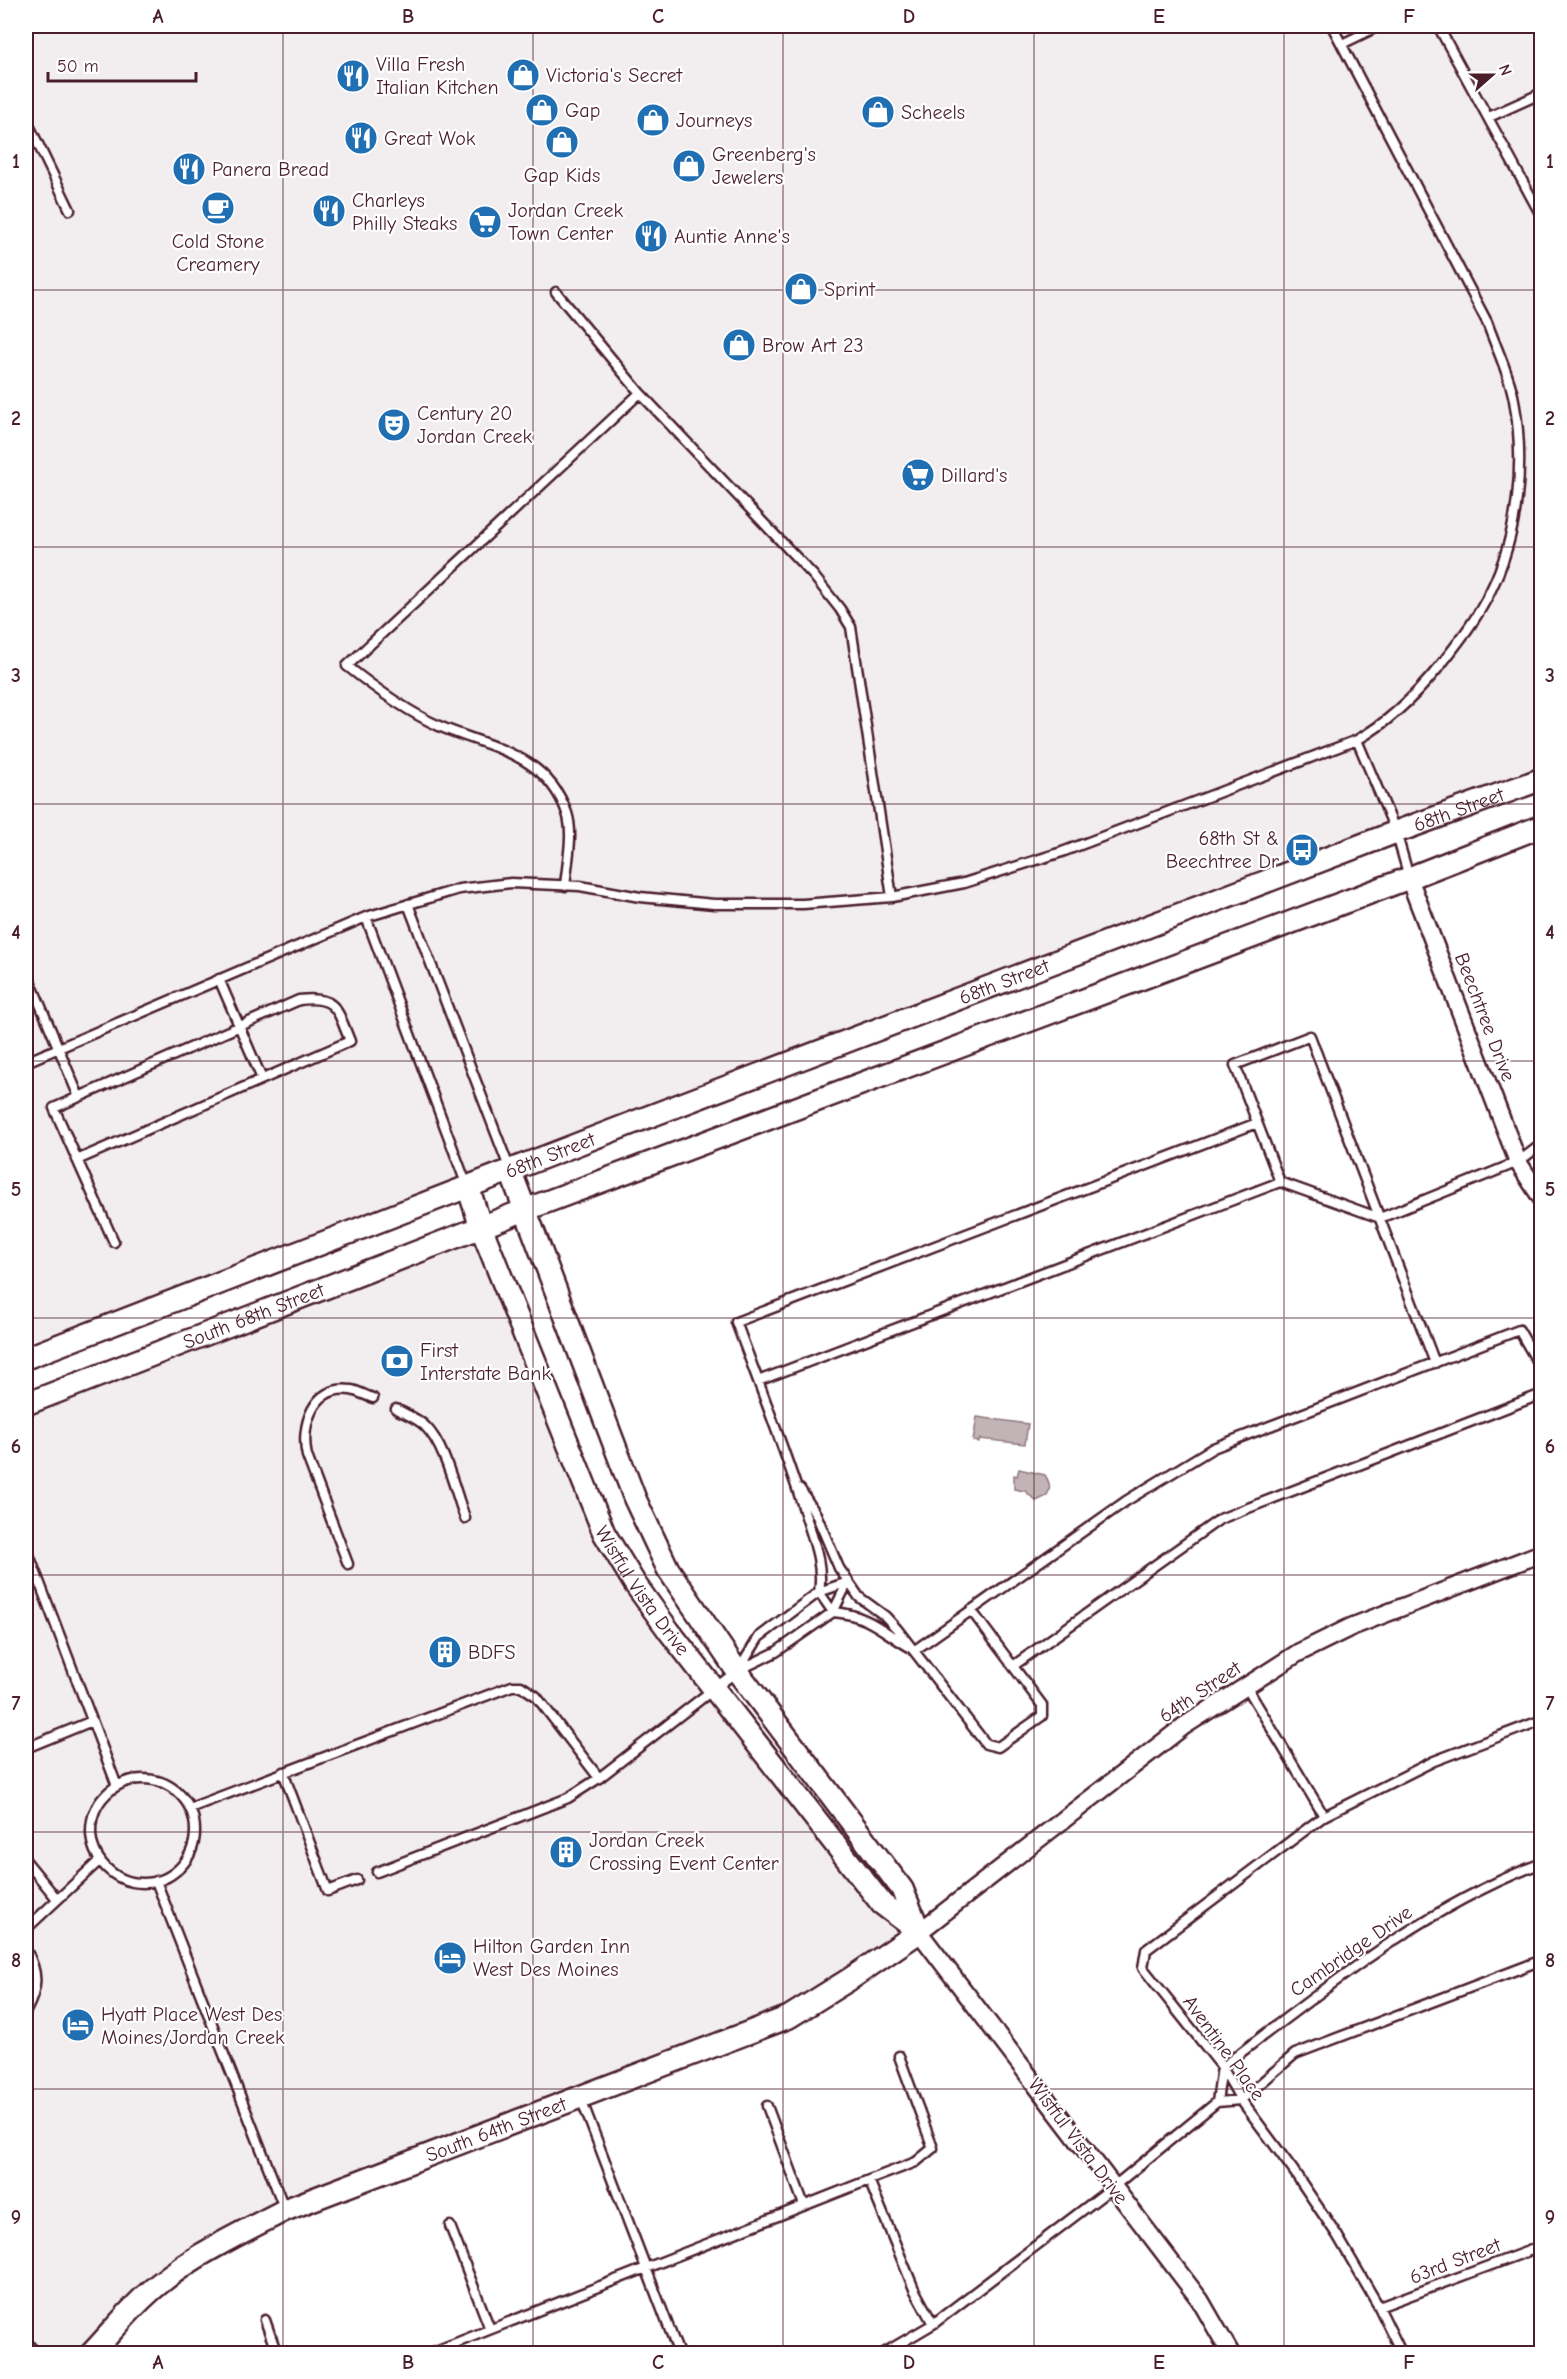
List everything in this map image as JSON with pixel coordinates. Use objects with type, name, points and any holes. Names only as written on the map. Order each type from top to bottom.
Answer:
[{"type":"street","name":"68th Street","points":[[468,1187],[1396,832],[1542,779]]},
{"type":"street","points":[[481,1227],[1410,878],[1542,826]]},
{"type":"street","name":"Beechtree Drive","points":[[1410,878],[1518,1162],[1542,1199]]},
{"type":"street","name":"Wistful Vista Drive","points":[[510,1170],[635,1499],[668,1569],[737,1671],[902,1889],[920,1932],[1200,2300],[1231,2354]]},
{"type":"street","points":[[26,1359],[468,1187]]},
{"type":"street","name":"Wistful Vista Drive","points":[[468,1187],[481,1227],[604,1533],[642,1594],[882,1904],[920,1932]]},
{"type":"street","name":"South 68th Street","points":[[26,1404],[481,1227]]},
{"type":"street","name":"64th Street","points":[[920,1932],[1184,1726],[1298,1653],[1351,1627],[1542,1553]]},
{"type":"street","name":"South 64th Street","points":[[91,2354],[145,2296],[181,2268],[285,2210],[789,2017],[920,1932]]},
{"type":"street","points":[[26,2348],[32,2354]]},
{"type":"lane","points":[[26,1062],[366,917],[469,888],[511,883],[565,886],[714,904],[803,904],[892,897],[964,883],[1062,852],[1357,740],[1377,729],[1422,688],[1457,645],[1490,592],[1509,542],[1518,483],[1520,450],[1514,398],[1487,322],[1332,26]]},
{"type":"lane","points":[[1342,44],[1380,26]]},
{"type":"lane","points":[[1438,26],[1542,217]]},
{"type":"lane","points":[[1489,117],[1542,93]]},
{"type":"lane","points":[[26,119],[70,210]]},
{"type":"lane","points":[[556,292],[640,393],[813,575],[840,609],[850,627],[892,897]]},
{"type":"lane","points":[[565,886],[570,832],[567,814],[548,779],[525,759],[438,725],[386,695],[347,666],[640,393]]},
{"type":"lane","points":[[1357,740],[1396,832],[1410,878]]},
{"type":"lane","points":[[408,904],[510,1170]]},
{"type":"lane","points":[[366,917],[468,1187]]},
{"type":"lane","points":[[26,971],[79,1097]]},
{"type":"lane","points":[[219,979],[262,1079]]},
{"type":"lane","points":[[77,1160],[350,1041],[337,1010],[330,1001],[299,1000],[54,1108],[77,1160],[114,1242]]},
{"type":"lane","points":[[1280,1182],[1235,1065],[1310,1036],[1435,1363]]},
{"type":"lane","points":[[832,1612],[819,1592],[821,1576],[819,1559],[794,1479],[736,1322],[1257,1123]]},
{"type":"lane","points":[[758,1381],[1280,1182],[1380,1218],[1518,1162],[1542,1144]]},
{"type":"lane","points":[[915,1650],[1126,1501],[1213,1448],[1519,1330],[1542,1370]]},
{"type":"lane","points":[[348,1564],[307,1456],[303,1440],[304,1430],[314,1404],[323,1396],[335,1391],[351,1390],[373,1398]]},
{"type":"lane","points":[[1013,1666],[1220,1519],[1542,1394]]},
{"type":"lane","points":[[396,1408],[419,1421],[434,1439],[465,1518]]},
{"type":"lane","points":[[794,1479],[816,1514],[839,1568],[859,1597],[885,1616],[915,1650],[986,1744],[998,1747],[1042,1716],[1042,1704],[971,1610]]},
{"type":"lane","points":[[26,1547],[117,1786]]},
{"type":"lane","points":[[737,1671],[759,1637],[819,1592],[848,1582]]},
{"type":"lane","points":[[377,1872],[568,1798],[599,1778],[737,1671],[776,1652],[832,1612],[848,1582]]},
{"type":"lane","points":[[832,1612],[851,1614],[870,1621],[894,1639],[915,1650]]},
{"type":"lane","points":[[190,1808],[512,1686],[521,1686],[536,1696],[599,1778]]},
{"type":"lane","points":[[1246,1686],[1324,1816]]},
{"type":"lane","name":"Aventine Place","points":[[1402,2354],[1379,2307],[1332,2227],[1241,2100],[1222,2067],[1143,1968],[1146,1950],[1324,1816],[1434,1761],[1542,1720]]},
{"type":"lane","points":[[26,1748],[92,1721]]},
{"type":"lane","points":[[283,1772],[328,1891],[357,1880]]},
{"type":"lane","points":[[149,1779],[169,1785],[190,1808],[195,1827],[195,1838],[189,1856],[177,1870],[156,1881],[134,1882],[119,1877],[100,1860],[93,1845],[91,1828],[99,1803],[117,1786],[128,1781],[149,1779]]},
{"type":"lane","points":[[26,1929],[100,1860]]},
{"type":"lane","points":[[26,1861],[57,1899]]},
{"type":"lane","name":"Cambridge Drive","points":[[1222,2067],[1318,1994],[1422,1921],[1542,1863]]},
{"type":"lane","points":[[156,1881],[285,2210]]},
{"type":"lane","points":[[26,1950],[33,1963],[36,1980],[35,1995],[26,2011]]},
{"type":"lane","points":[[882,2354],[933,2324],[1113,2187],[1218,2102],[1241,2100],[1295,2054],[1542,1960]]},
{"type":"lane","points":[[428,2354],[916,2162],[933,2148],[899,2056]]},
{"type":"lane","points":[[1218,2102],[1222,2067]]},
{"type":"lane","points":[[580,2096],[679,2354]]},
{"type":"lane","points":[[767,2106],[804,2205]]},
{"type":"lane","points":[[868,2180],[914,2289],[933,2324]]},
{"type":"lane","points":[[450,2226],[490,2329]]},
{"type":"lane","name":"63rd Street","points":[[1379,2307],[1542,2246]]},
{"type":"lane","points":[[264,2320],[277,2354]]},
{"type":"shaded area","name":"Jordan Creek Town Center","points":[[26,26],[1541,26],[1541,779],[26,1358]]},
{"type":"shaded area","points":[[481,1227],[613,1528],[641,1581],[882,1904],[919,1932],[789,2017],[222,2244],[91,2353],[26,2354],[26,1404]]},
{"type":"shaded area","points":[[977,1417],[1028,1424],[1025,1444],[980,1439],[979,1442],[973,1441]]},
{"type":"shaded area","points":[[1019,1469],[1045,1475],[1049,1486],[1047,1496],[1036,1501],[1025,1491],[1014,1489],[1014,1475],[1017,1476]]},
{"type":"place","name":"Victoria's Secret","points":[[523,75]]},
{"type":"place","name":"Villa Fresh Italian Kitchen","points":[[353,76]]},
{"type":"place","name":"Gap","points":[[542,110]]},
{"type":"place","name":"Scheels","points":[[878,112]]},
{"type":"place","name":"Journeys","points":[[653,120]]},
{"type":"place","name":"Great Wok","points":[[361,138]]},
{"type":"place","name":"Gap Kids","points":[[562,142]]},
{"type":"place","name":"Greenberg's Jewelers","points":[[689,166]]},
{"type":"place","name":"Panera Bread","points":[[189,169]]},
{"type":"place","name":"Cold Stone Creamery","points":[[218,208]]},
{"type":"place","name":"Charleys Philly Steaks","points":[[329,211]]},
{"type":"place","name":"Jordan Creek Town Center","points":[[485,222]]},
{"type":"place","name":"Auntie Anne's","points":[[651,236]]},
{"type":"place","name":"Sprint","points":[[801,289]]},
{"type":"place","name":"Brow Art 23","points":[[739,345]]},
{"type":"place","name":"Century 20 Jordan Creek","points":[[394,425]]},
{"type":"place","name":"Dillard's","points":[[918,475]]},
{"type":"place","name":"68th St & Beechtree Dr","points":[[1302,850]]},
{"type":"place","name":"First Interstate Bank","points":[[397,1361]]},
{"type":"place","name":"BDFS","points":[[445,1652]]},
{"type":"place","name":"Jordan Creek Crossing Event Center","points":[[566,1852]]},
{"type":"place","name":"Hilton Garden Inn West Des Moines","points":[[450,1958]]},
{"type":"place","name":"Hyatt Place West Des Moines/Jordan Creek","points":[[78,2025]]}]
